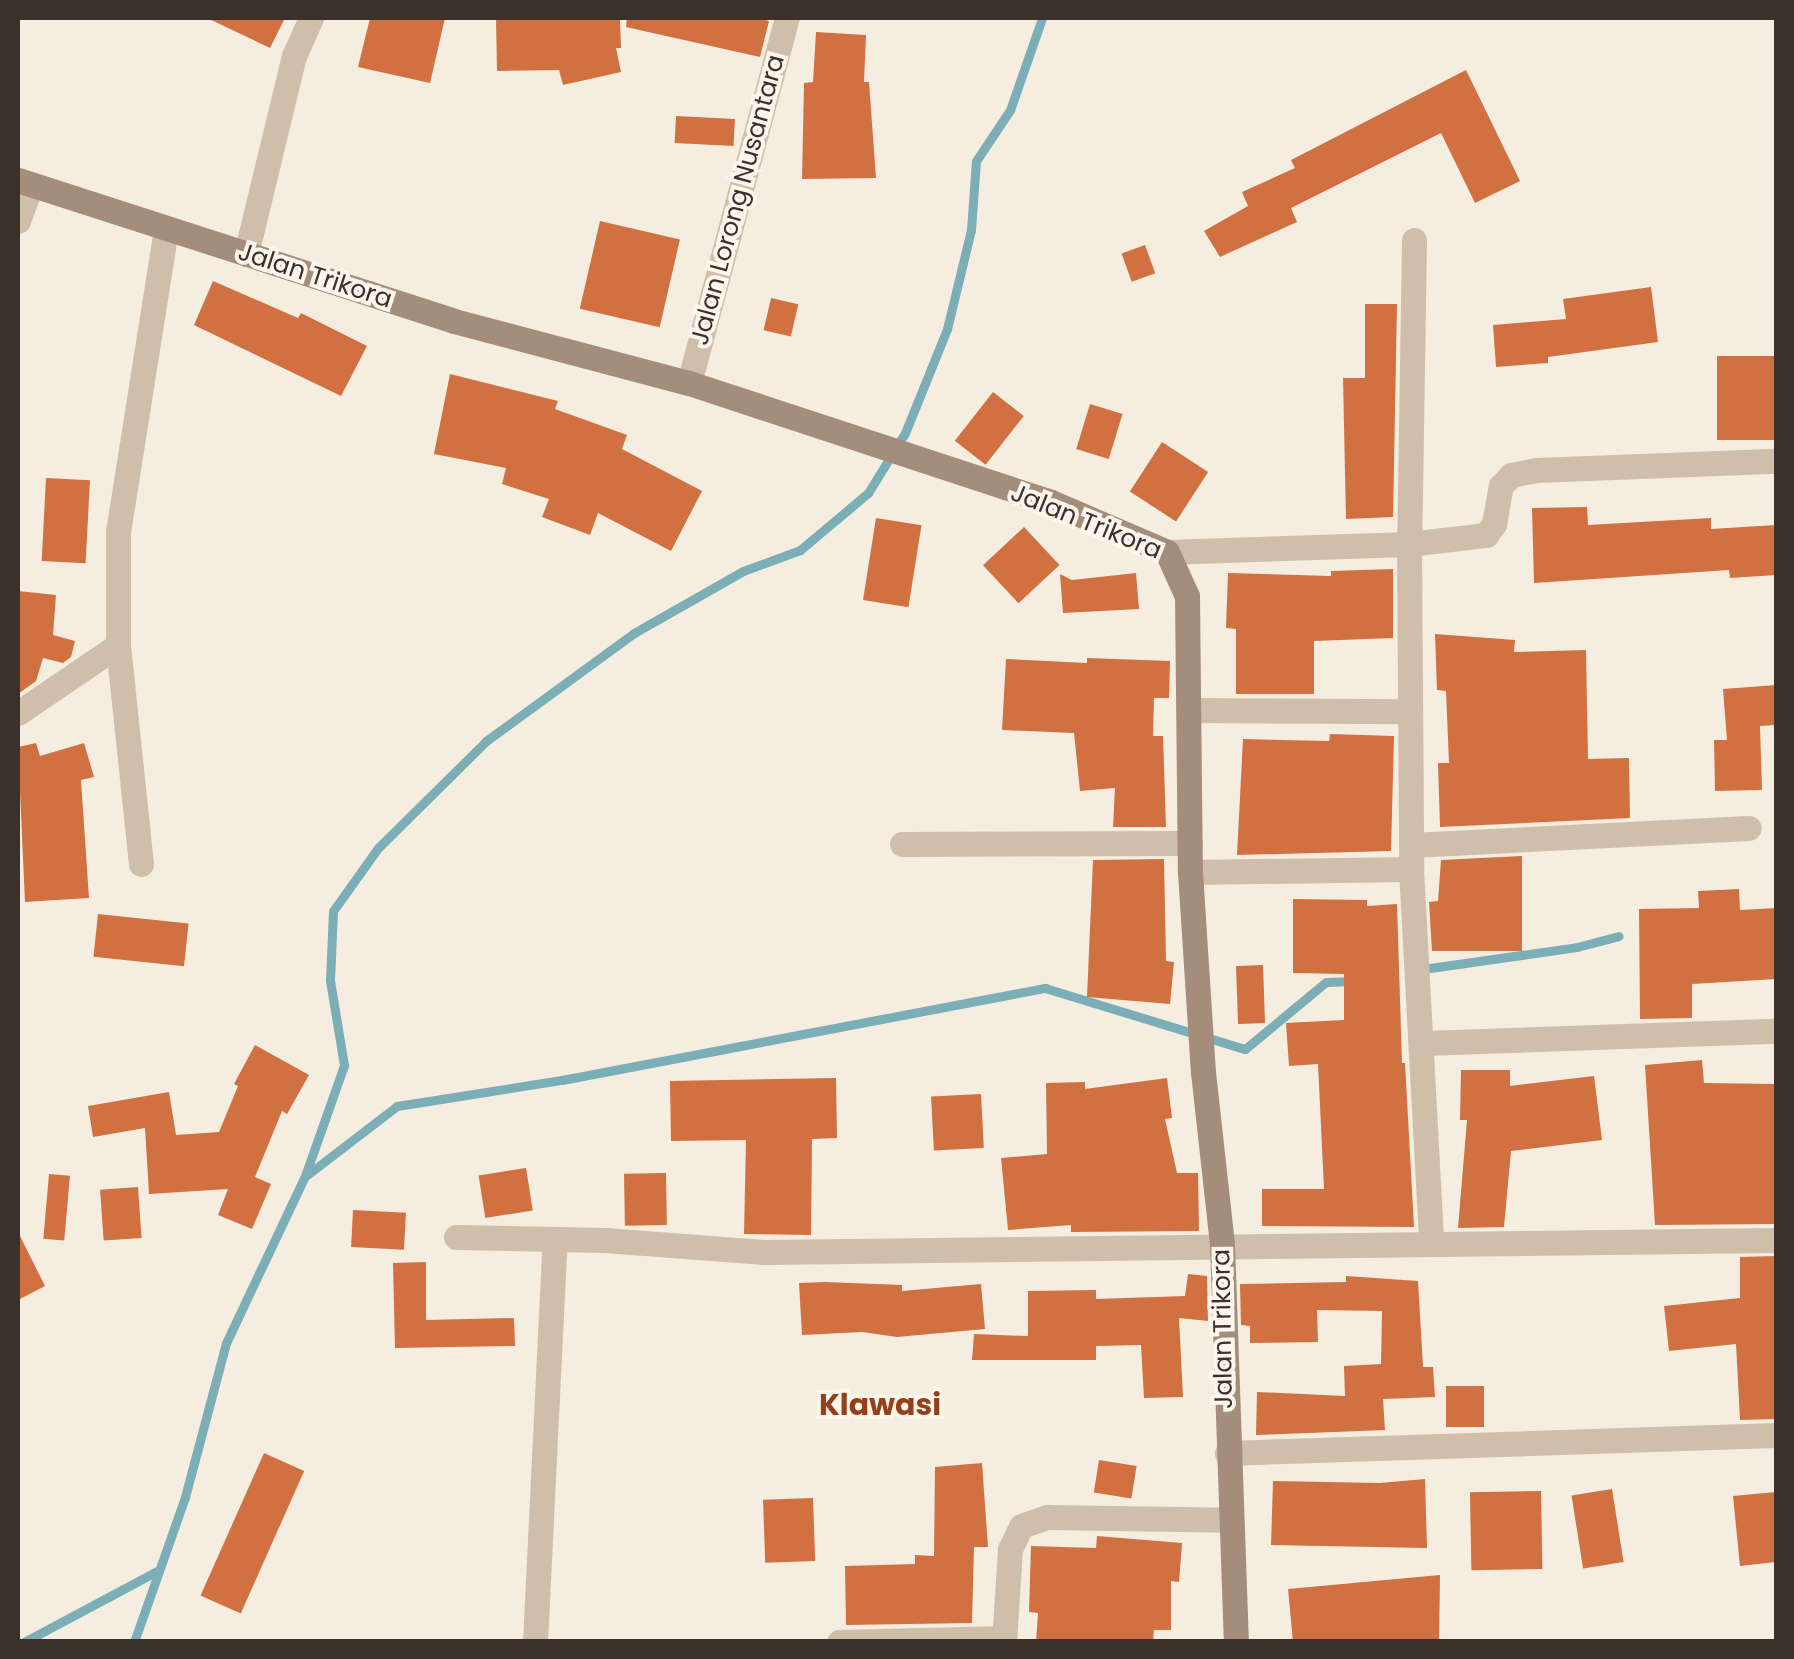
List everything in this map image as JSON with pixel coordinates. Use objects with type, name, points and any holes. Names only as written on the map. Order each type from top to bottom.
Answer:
[{"type":"street","points":[[246,254],[294,56],[311,18]]},
{"type":"street","name":"Jalan Lorong Nusantara","points":[[688,383],[787,18]]},
{"type":"street","points":[[18,220],[24,183]]},
{"type":"street","name":"Jalan Trikora","points":[[24,183],[454,321],[688,383],[1052,502],[1168,552],[1188,596],[1190,872],[1202,1072],[1222,1244],[1226,1454],[1236,1642]]},
{"type":"street","points":[[141,864],[118,645],[123,482],[166,229]]},
{"type":"street","points":[[1414,240],[1409,544],[1411,857],[1432,1242]]},
{"type":"street","points":[[1168,552],[1409,544],[1486,536],[1494,524],[1501,486],[1511,475],[1537,470],[1776,461]]},
{"type":"street","points":[[18,713],[118,645]]},
{"type":"street","points":[[1189,710],[1409,712]]},
{"type":"street","points":[[1190,872],[1749,828]]},
{"type":"street","points":[[902,844],[1190,842]]},
{"type":"street","points":[[1424,1043],[1776,1031]]},
{"type":"street","points":[[456,1237],[555,1248],[765,1252],[1776,1240]]},
{"type":"street","points":[[536,1642],[555,1248]]},
{"type":"street","points":[[1226,1454],[1776,1435]]},
{"type":"street","points":[[839,1642],[1004,1640],[1010,1549],[1021,1526],[1047,1517],[1229,1520]]},
{"type":"building","points":[[207,18],[285,18],[270,48]]},
{"type":"building","points":[[370,18],[445,18],[430,83],[358,67]]},
{"type":"building","points":[[496,18],[620,18],[621,48],[616,48],[621,72],[563,85],[559,70],[497,71]]},
{"type":"building","points":[[627,18],[769,21],[760,57],[626,27]]},
{"type":"building","points":[[816,32],[866,35],[864,82],[869,82],[876,178],[802,179],[804,83],[813,82]]},
{"type":"building","points":[[1466,70],[1520,181],[1475,203],[1441,133],[1291,208],[1297,222],[1220,257],[1204,231],[1248,206],[1242,192],[1295,168],[1291,160]]},
{"type":"building","points":[[676,116],[735,119],[734,146],[675,143]]},
{"type":"building","points":[[600,221],[680,239],[660,327],[580,309]]},
{"type":"building","points":[[1145,245],[1155,273],[1132,282],[1122,254]]},
{"type":"building","points":[[213,281],[298,318],[301,313],[367,346],[341,396],[194,325]]},
{"type":"building","points":[[1651,287],[1658,342],[1548,357],[1548,363],[1496,367],[1493,325],[1566,319],[1563,299]]},
{"type":"building","points":[[771,298],[798,304],[791,336],[764,330]]},
{"type":"building","points":[[1365,304],[1397,304],[1393,517],[1346,519],[1343,378],[1365,378]]},
{"type":"building","points":[[1717,356],[1776,356],[1776,440],[1717,440]]},
{"type":"building","points":[[450,374],[558,401],[555,409],[627,435],[622,449],[702,491],[671,551],[598,513],[590,535],[542,517],[549,499],[502,484],[506,468],[434,454]]},
{"type":"building","points":[[993,392],[1024,416],[986,465],[955,441]]},
{"type":"building","points":[[1090,404],[1123,414],[1109,459],[1076,449]]},
{"type":"building","points":[[1162,442],[1208,472],[1176,521],[1130,491]]},
{"type":"building","points":[[46,478],[90,480],[86,563],[42,561]]},
{"type":"building","points":[[1587,507],[1588,525],[1711,518],[1711,529],[1776,525],[1776,575],[1730,578],[1729,570],[1534,583],[1532,508]]},
{"type":"building","points":[[876,518],[921,525],[908,607],[863,600]]},
{"type":"building","points":[[1024,527],[1059,565],[1019,603],[983,565]]},
{"type":"building","points":[[1393,569],[1393,638],[1314,641],[1314,694],[1236,694],[1236,629],[1226,628],[1228,573],[1331,576],[1331,571]]},
{"type":"building","points":[[1136,573],[1139,609],[1063,613],[1060,574],[1072,580]]},
{"type":"building","points":[[18,591],[56,595],[53,635],[75,641],[71,657],[63,663],[43,658],[36,681],[18,694]]},
{"type":"building","points":[[1435,634],[1515,640],[1514,652],[1586,650],[1588,759],[1629,758],[1630,818],[1440,827],[1438,763],[1449,763],[1446,691],[1437,690]]},
{"type":"building","points":[[1087,658],[1170,661],[1169,698],[1154,698],[1153,736],[1163,736],[1166,827],[1113,827],[1115,788],[1080,791],[1074,733],[1002,730],[1006,659],[1087,663]]},
{"type":"building","points":[[1776,685],[1776,725],[1760,726],[1762,790],[1715,791],[1714,740],[1727,740],[1723,689]]},
{"type":"building","points":[[1330,734],[1394,736],[1391,851],[1237,855],[1243,739],[1329,741]]},
{"type":"building","points":[[36,743],[40,756],[84,743],[94,777],[81,780],[89,898],[25,902],[18,747]]},
{"type":"building","points":[[1522,856],[1522,951],[1432,951],[1429,902],[1438,901],[1441,860]]},
{"type":"building","points":[[1164,859],[1166,961],[1174,962],[1170,1004],[1087,997],[1093,860]]},
{"type":"building","points":[[1739,889],[1740,910],[1776,908],[1776,979],[1692,984],[1692,1018],[1640,1019],[1639,909],[1699,908],[1698,891]]},
{"type":"building","points":[[1293,899],[1367,900],[1367,906],[1397,904],[1402,1063],[1414,1227],[1262,1226],[1262,1189],[1324,1189],[1318,1064],[1289,1066],[1286,1023],[1344,1020],[1344,974],[1293,973]]},
{"type":"building","points":[[98,914],[189,924],[184,966],[94,957]]},
{"type":"building","points":[[1263,965],[1265,1023],[1238,1024],[1236,966]]},
{"type":"building","points":[[255,1045],[309,1075],[287,1114],[282,1111],[255,1177],[271,1184],[252,1229],[218,1215],[228,1189],[149,1194],[145,1128],[93,1137],[88,1106],[169,1092],[176,1135],[219,1132],[238,1086],[234,1084]]},
{"type":"building","points":[[1702,1060],[1704,1083],[1776,1084],[1776,1224],[1655,1225],[1645,1065]]},
{"type":"building","points":[[1461,1070],[1510,1070],[1510,1086],[1594,1076],[1602,1140],[1511,1151],[1504,1227],[1458,1228],[1467,1120],[1460,1120]]},
{"type":"building","points":[[836,1078],[837,1138],[812,1139],[811,1235],[744,1234],[746,1140],[671,1141],[670,1081]]},
{"type":"building","points":[[1167,1078],[1172,1118],[1165,1119],[1177,1173],[1198,1173],[1199,1231],[1071,1232],[1071,1225],[1008,1230],[1001,1158],[1047,1154],[1046,1083],[1085,1082],[1085,1089]]},
{"type":"building","points":[[981,1094],[984,1148],[934,1151],[931,1097]]},
{"type":"building","points":[[526,1168],[533,1210],[485,1218],[479,1176]]},
{"type":"building","points":[[666,1173],[667,1225],[625,1226],[624,1174]]},
{"type":"building","points":[[49,1174],[70,1176],[64,1241],[43,1239]]},
{"type":"building","points":[[138,1187],[142,1238],[104,1241],[100,1190]]},
{"type":"building","points":[[353,1210],[406,1213],[404,1250],[351,1247]]},
{"type":"building","points":[[18,1232],[45,1286],[18,1300]]},
{"type":"building","points":[[1776,1256],[1776,1419],[1740,1420],[1736,1344],[1669,1351],[1664,1306],[1740,1298],[1740,1257]]},
{"type":"building","points":[[426,1262],[426,1320],[514,1318],[515,1346],[395,1348],[393,1263]]},
{"type":"building","points":[[1188,1274],[1207,1276],[1208,1321],[1179,1318],[1183,1397],[1144,1398],[1141,1345],[1096,1346],[1096,1360],[972,1360],[974,1334],[1028,1336],[1028,1291],[1096,1290],[1096,1299],[1185,1296]]},
{"type":"building","points":[[1346,1276],[1418,1281],[1423,1367],[1433,1367],[1435,1397],[1383,1399],[1385,1430],[1256,1435],[1257,1392],[1345,1396],[1344,1366],[1381,1364],[1382,1311],[1317,1310],[1318,1342],[1250,1343],[1250,1326],[1241,1325],[1240,1284],[1346,1282]]},
{"type":"building","points":[[799,1283],[902,1285],[902,1291],[981,1284],[985,1329],[897,1337],[862,1332],[802,1335]]},
{"type":"building","points":[[1446,1386],[1484,1386],[1484,1427],[1446,1427]]},
{"type":"building","points":[[264,1453],[304,1471],[241,1613],[201,1596]]},
{"type":"building","points":[[1099,1460],[1137,1466],[1131,1499],[1094,1493]]},
{"type":"building","points":[[982,1463],[988,1547],[974,1547],[972,1623],[846,1625],[845,1566],[915,1564],[915,1555],[934,1556],[935,1467]]},
{"type":"building","points":[[1425,1479],[1427,1548],[1271,1545],[1273,1481],[1380,1483]]},
{"type":"building","points":[[1612,1489],[1624,1562],[1583,1569],[1572,1495]]},
{"type":"building","points":[[1541,1491],[1542,1569],[1471,1570],[1470,1492]]},
{"type":"building","points":[[1776,1492],[1776,1562],[1740,1566],[1733,1496]]},
{"type":"building","points":[[813,1498],[815,1561],[765,1563],[763,1500]]},
{"type":"building","points":[[1097,1536],[1182,1543],[1179,1582],[1171,1581],[1171,1630],[1154,1630],[1153,1642],[1036,1642],[1038,1613],[1029,1612],[1031,1546],[1096,1548]]},
{"type":"building","points":[[1440,1575],[1439,1642],[1293,1642],[1288,1589]]},
{"type":"waterway","points":[[134,1642],[185,1497],[226,1343],[305,1176],[344,1065],[330,980],[333,911],[378,848],[486,741],[634,633],[743,571],[800,550],[868,493],[905,433],[947,329],[971,230],[976,161],[1010,110],[1042,18]]},
{"type":"waterway","points":[[1430,968],[1577,947],[1619,936]]},
{"type":"waterway","points":[[307,1175],[397,1106],[562,1080],[1045,988],[1245,1049],[1326,982],[1354,981]]},
{"type":"waterway","points":[[24,1642],[159,1570]]},
{"type":"district","name":"Klawasi","points":[[880,1405]]}]
